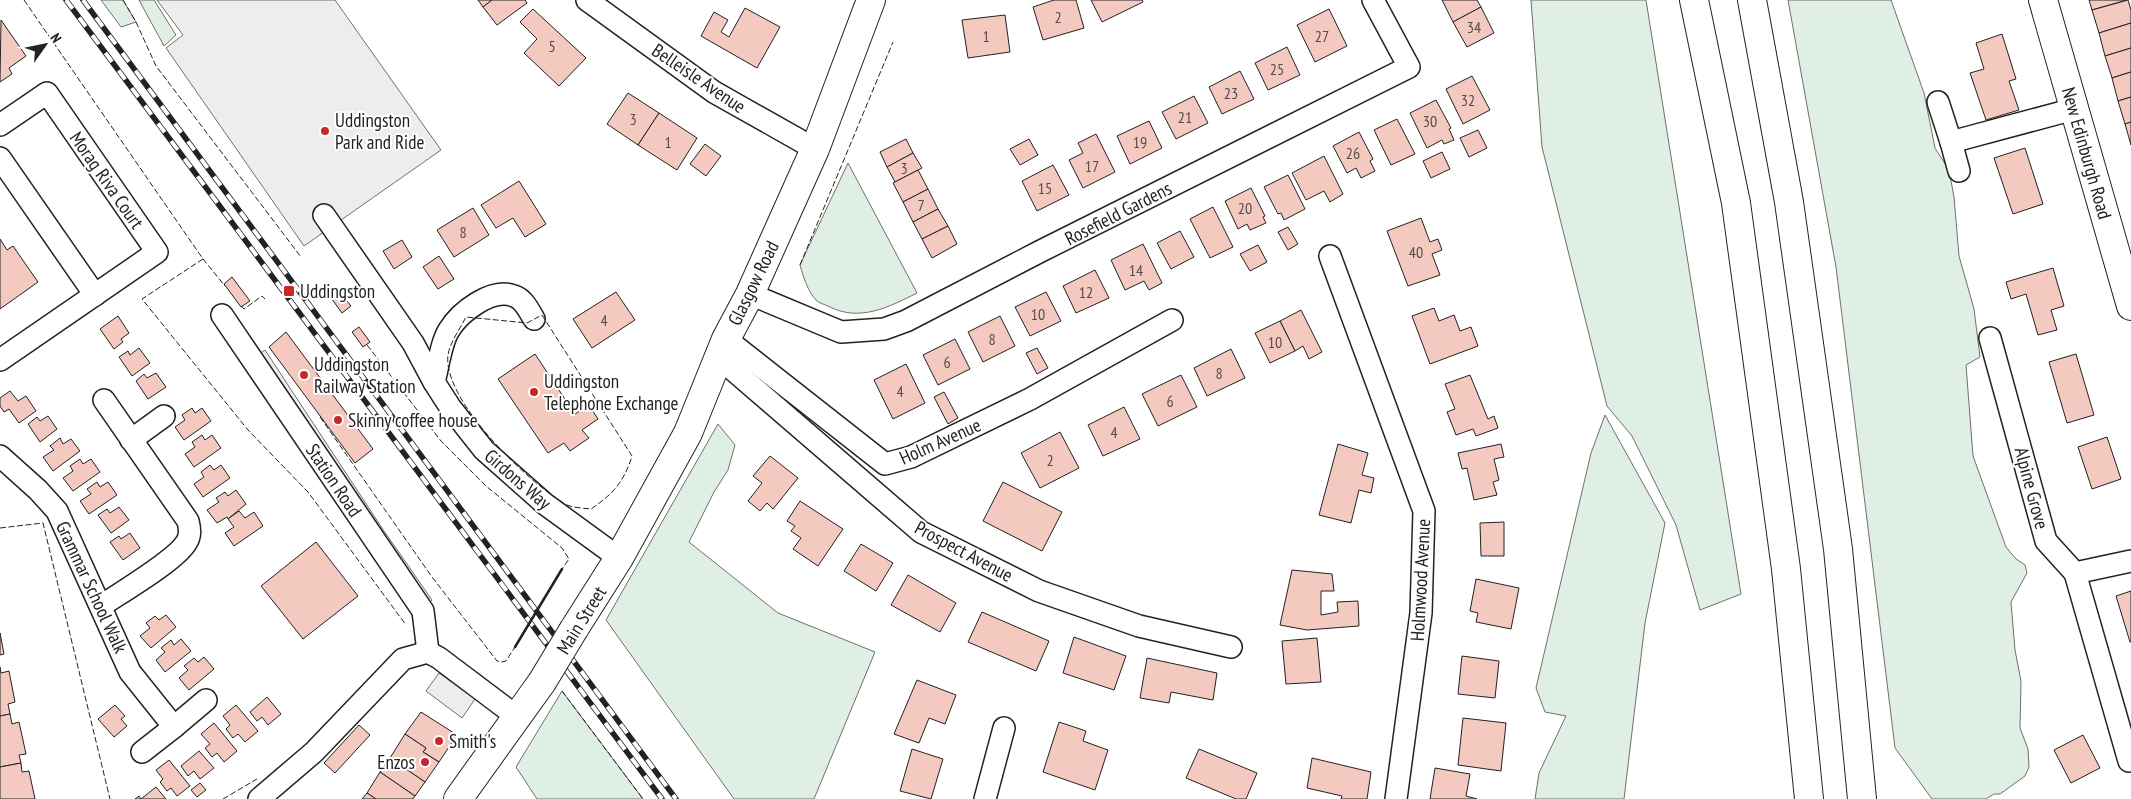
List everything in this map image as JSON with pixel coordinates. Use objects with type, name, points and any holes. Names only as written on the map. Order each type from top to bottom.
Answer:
[{"type":"main road","name":"Glasgow Road","points":[[620,558],[688,433],[722,348],[750,294],[815,149],[871,0]]},
{"type":"main road","points":[[1694,0],[1736,203],[1786,569],[1809,799]]},
{"type":"main road","points":[[1752,0],[1789,202],[1838,549],[1862,799]]},
{"type":"main road","name":"New Edinburgh Road","points":[[2043,0],[2131,306]]},
{"type":"main road","name":"Main Street","points":[[516,716],[542,682],[620,558]]},
{"type":"main road","points":[[458,799],[516,716]]},
{"type":"street","name":"Belleisle Avenue","points":[[587,0],[714,92],[815,149]]},
{"type":"street","name":"Rosefield Gardens","points":[[750,294],[841,332],[884,329],[906,320],[1409,67],[1373,0]]},
{"type":"street","name":"Morag Riva Court","points":[[0,126],[47,93],[157,252],[0,360]]},
{"type":"street","points":[[1938,102],[1959,171]]},
{"type":"street","points":[[1951,142],[2074,108]]},
{"type":"street","points":[[0,158],[95,295]]},
{"type":"street","name":"Girdons Way","points":[[324,215],[413,343],[450,407],[484,450],[545,504],[620,558]]},
{"type":"street","name":"Holmwood Avenue","points":[[1330,256],[1424,511],[1422,613],[1396,799]]},
{"type":"street","points":[[434,382],[449,330],[469,308],[486,297],[501,294],[515,296],[525,304],[534,319]]},
{"type":"street","name":"Station Road","points":[[222,316],[423,611],[428,652]]},
{"type":"street","name":"Holm Avenue","points":[[722,348],[885,464],[911,457],[1030,399],[1172,320]]},
{"type":"street","name":"Alpine Grove","points":[[1990,338],[2046,541],[2075,573]]},
{"type":"street","name":"Prospect Avenue","points":[[722,348],[921,532],[1039,591],[1139,626],[1231,647]]},
{"type":"street","points":[[101,606],[175,555],[186,543],[190,532],[188,521],[104,400]]},
{"type":"street","points":[[131,440],[164,416]]},
{"type":"street","name":"Grammar School Walk","points":[[0,456],[38,490],[56,511],[130,672],[174,727]]},
{"type":"street","points":[[2128,761],[2075,573],[2131,561]]},
{"type":"street","points":[[259,799],[314,752],[403,659],[428,652],[439,658],[516,716]]},
{"type":"street","points":[[142,752],[206,700]]},
{"type":"street","points":[[985,799],[1004,728]]},
{"type":"green space","points":[[101,0],[123,0],[136,22],[121,27]]},
{"type":"green space","points":[[139,0],[154,0],[176,35],[164,46]]},
{"type":"green space","points":[[1531,0],[1646,0],[1741,594],[1700,610],[1676,525],[1632,436],[1607,406],[1542,147]]},
{"type":"green space","points":[[1788,0],[1891,0],[1924,93],[1935,148],[1949,170],[1954,197],[1959,256],[1974,309],[1980,357],[1966,365],[1973,456],[2006,547],[2016,559],[2025,565],[2027,573],[2011,602],[2015,650],[2021,681],[2020,728],[2028,749],[2029,767],[2025,776],[2000,794],[1994,794],[1986,799],[1932,799],[1895,748],[1836,267]]},
{"type":"green space","points":[[848,163],[917,293],[885,308],[863,313],[841,311],[817,301],[808,288],[800,265]]},
{"type":"green space","points":[[1605,415],[1665,523],[1645,623],[1624,799],[1535,799],[1539,773],[1566,716],[1545,712],[1536,688],[1591,453]]},
{"type":"green space","points":[[718,424],[735,445],[728,470],[714,492],[689,542],[778,613],[875,652],[814,799],[734,799],[606,620]]},
{"type":"green space","points":[[562,691],[643,799],[537,799],[516,767]]},
{"type":"shaded area","name":"Uddingston Park and Ride","points":[[157,0],[335,0],[441,150],[304,246],[166,48],[183,35]]},
{"type":"shaded area","points":[[265,350],[384,531],[432,600],[427,605],[258,355]]},
{"type":"shaded area","points":[[439,673],[475,699],[462,718],[426,691]]},
{"type":"building","points":[[478,0],[492,0],[483,7]]},
{"type":"building","points":[[492,0],[525,0],[527,3],[497,25],[483,7]]},
{"type":"building","points":[[1054,0],[1076,0],[1084,28],[1043,40],[1033,7]]},
{"type":"building","points":[[1091,0],[1142,0],[1143,2],[1102,22]]},
{"type":"building","points":[[1442,0],[1477,0],[1481,7],[1453,22]]},
{"type":"building","points":[[2089,0],[2127,0],[2092,10]]},
{"type":"building","points":[[2128,0],[2131,10],[2131,23],[2099,33],[2092,10]]},
{"type":"building","points":[[1481,7],[1494,33],[1467,47],[1453,22]]},
{"type":"building","points":[[745,8],[780,27],[757,68],[701,36],[714,12],[728,20],[721,32],[729,37]]},
{"type":"building","points":[[533,9],[586,58],[559,86],[524,53],[537,39],[520,22]]},
{"type":"building","points":[[1329,9],[1347,46],[1315,62],[1297,25]]},
{"type":"building","points":[[1005,15],[1010,52],[968,58],[962,20]]},
{"type":"building","points":[[1,20],[26,56],[9,68],[12,74],[0,82]]},
{"type":"building","points":[[2131,23],[2131,48],[2105,56],[2099,33]]},
{"type":"building","points":[[2002,34],[2016,79],[2009,81],[2019,110],[1986,120],[1970,73],[1984,69],[1976,43]]},
{"type":"building","points":[[1287,47],[1300,75],[1268,90],[1255,63]]},
{"type":"building","points":[[2131,48],[2131,72],[2112,78],[2105,56]]},
{"type":"building","points":[[1240,71],[1254,99],[1222,114],[1209,87]]},
{"type":"building","points":[[2131,72],[2131,97],[2118,101],[2112,78]]},
{"type":"building","points":[[1472,76],[1490,110],[1463,124],[1446,89]]},
{"type":"building","points":[[628,93],[659,113],[638,145],[607,124]]},
{"type":"building","points":[[1194,96],[1208,123],[1176,139],[1162,112]]},
{"type":"building","points":[[2131,97],[2131,122],[2125,124],[2118,101]]},
{"type":"building","points":[[1436,100],[1451,128],[1449,129],[1454,140],[1444,144],[1442,140],[1427,148],[1410,113]]},
{"type":"building","points":[[659,113],[697,138],[677,170],[638,145]]},
{"type":"building","points":[[1397,119],[1415,154],[1391,165],[1374,130]]},
{"type":"building","points":[[1149,121],[1162,148],[1130,164],[1117,136]]},
{"type":"building","points":[[2131,122],[2131,145],[2125,124]]},
{"type":"building","points":[[1478,130],[1487,148],[1469,157],[1460,138]]},
{"type":"building","points":[[1359,132],[1373,159],[1370,161],[1375,171],[1361,178],[1356,168],[1347,173],[1333,146]]},
{"type":"building","points":[[1096,134],[1115,172],[1083,188],[1069,160],[1083,153],[1078,143]]},
{"type":"building","points":[[906,139],[913,153],[887,167],[880,152]]},
{"type":"building","points":[[1029,139],[1038,155],[1020,165],[1010,149]]},
{"type":"building","points":[[705,144],[721,156],[706,176],[690,164]]},
{"type":"building","points":[[2025,148],[2043,204],[2013,214],[1994,158]]},
{"type":"building","points":[[1442,152],[1450,169],[1431,178],[1423,161]]},
{"type":"building","points":[[913,153],[922,168],[895,182],[887,167]]},
{"type":"building","points":[[1324,156],[1343,194],[1330,202],[1324,191],[1306,200],[1292,173]]},
{"type":"building","points":[[1053,165],[1069,195],[1037,211],[1022,181]]},
{"type":"building","points":[[918,170],[928,189],[903,202],[893,183]]},
{"type":"building","points":[[1288,175],[1305,209],[1284,220],[1281,213],[1278,214],[1264,187]]},
{"type":"building","points":[[519,181],[546,224],[525,237],[513,218],[496,228],[481,205]]},
{"type":"building","points":[[1251,188],[1265,216],[1263,217],[1266,223],[1250,230],[1247,224],[1238,229],[1225,201]]},
{"type":"building","points":[[928,189],[938,209],[913,222],[903,202]]},
{"type":"building","points":[[1213,207],[1233,247],[1210,258],[1190,219]]},
{"type":"building","points":[[473,208],[489,235],[454,257],[437,230]]},
{"type":"building","points":[[938,209],[948,226],[922,239],[913,222]]},
{"type":"building","points":[[1421,218],[1430,242],[1438,239],[1442,250],[1432,254],[1440,275],[1408,286],[1387,231]]},
{"type":"building","points":[[948,226],[957,244],[932,258],[922,239]]},
{"type":"building","points":[[1288,227],[1298,244],[1288,250],[1278,232]]},
{"type":"building","points":[[1180,231],[1194,257],[1171,269],[1157,243]]},
{"type":"building","points":[[0,239],[7,250],[13,246],[38,282],[0,309]]},
{"type":"building","points":[[402,240],[412,257],[394,269],[383,251]]},
{"type":"building","points":[[1143,244],[1162,283],[1149,290],[1144,281],[1125,290],[1111,260]]},
{"type":"building","points":[[1258,245],[1267,262],[1250,271],[1240,254]]},
{"type":"building","points":[[439,256],[454,279],[438,289],[423,267]]},
{"type":"building","points":[[2053,268],[2064,306],[2051,310],[2057,330],[2038,335],[2026,294],[2011,299],[2006,282]]},
{"type":"building","points":[[1095,270],[1109,298],[1076,313],[1063,286]]},
{"type":"building","points":[[232,277],[250,301],[241,307],[224,284]]},
{"type":"building","points":[[340,292],[351,306],[342,313],[331,298]]},
{"type":"building","points":[[616,292],[635,320],[592,348],[573,319]]},
{"type":"building","points":[[1046,292],[1061,321],[1030,336],[1015,307]]},
{"type":"building","points":[[1434,308],[1439,321],[1454,315],[1460,331],[1471,327],[1478,346],[1430,364],[1412,316]]},
{"type":"building","points":[[1301,310],[1322,352],[1309,359],[1303,346],[1295,351],[1280,321]]},
{"type":"building","points":[[118,316],[129,333],[121,339],[123,342],[114,349],[100,329]]},
{"type":"building","points":[[1000,316],[1015,346],[983,362],[968,332]]},
{"type":"building","points":[[1280,321],[1295,351],[1270,363],[1255,333]]},
{"type":"building","points":[[359,327],[370,342],[363,347],[352,332]]},
{"type":"building","name":"Uddingston Railway Station","points":[[286,332],[373,449],[355,463],[269,347]]},
{"type":"building","points":[[955,339],[970,369],[938,385],[923,355]]},
{"type":"building","points":[[139,348],[150,363],[132,376],[119,357],[128,351],[130,355]]},
{"type":"building","points":[[1037,348],[1048,368],[1037,374],[1026,353]]},
{"type":"building","points":[[1231,349],[1245,378],[1207,396],[1194,368]]},
{"type":"building","name":"Uddingston Telephone Exchange","points":[[535,354],[575,414],[589,405],[598,419],[582,430],[589,438],[570,451],[564,443],[548,453],[498,379]]},
{"type":"building","points":[[2076,354],[2094,415],[2067,423],[2049,362]]},
{"type":"building","points":[[906,364],[925,403],[893,419],[874,380]]},
{"type":"building","points":[[156,373],[166,387],[148,399],[136,381],[144,374],[147,378]]},
{"type":"building","points":[[1181,375],[1197,407],[1158,426],[1142,394]]},
{"type":"building","points":[[1470,375],[1488,419],[1494,416],[1498,428],[1476,436],[1473,429],[1456,435],[1447,412],[1455,409],[1445,384]]},
{"type":"building","points":[[10,391],[18,401],[26,396],[36,411],[19,423],[9,409],[4,412],[0,406],[0,398]]},
{"type":"building","points":[[944,392],[958,418],[948,424],[934,397]]},
{"type":"building","points":[[1124,407],[1140,439],[1103,456],[1088,425]]},
{"type":"building","points":[[192,408],[195,413],[202,408],[211,421],[184,440],[175,427],[185,420],[182,415]]},
{"type":"building","points":[[48,416],[57,429],[40,442],[28,424],[37,417],[40,421]]},
{"type":"building","points":[[1060,432],[1079,468],[1040,488],[1021,453]]},
{"type":"building","points":[[202,435],[205,440],[212,435],[221,448],[194,467],[185,454],[195,447],[192,442]]},
{"type":"building","points":[[2107,437],[2121,479],[2092,489],[2078,447]]},
{"type":"building","points":[[60,438],[63,444],[71,439],[80,451],[53,471],[43,457],[54,450],[50,446]]},
{"type":"building","points":[[1338,444],[1368,453],[1362,475],[1374,478],[1371,493],[1359,490],[1351,523],[1319,515]]},
{"type":"building","points":[[1501,444],[1504,457],[1494,459],[1499,480],[1493,482],[1497,495],[1474,500],[1467,468],[1462,469],[1458,453]]},
{"type":"building","points":[[770,456],[798,478],[773,509],[767,503],[760,511],[748,501],[762,483],[753,476]]},
{"type":"building","points":[[80,459],[83,464],[91,459],[100,472],[73,491],[63,478],[73,471],[70,466]]},
{"type":"building","points":[[210,465],[214,470],[221,465],[230,478],[203,497],[194,484],[204,477],[201,472]]},
{"type":"building","points":[[97,482],[100,487],[108,482],[117,495],[89,514],[80,501],[91,494],[87,489]]},
{"type":"building","points":[[1003,482],[1062,512],[1042,551],[983,521]]},
{"type":"building","points":[[236,490],[246,504],[228,519],[227,517],[217,523],[207,510],[219,502],[216,498],[225,492],[228,496]]},
{"type":"building","points":[[800,501],[843,529],[818,566],[793,549],[801,538],[791,531],[795,526],[787,521]]},
{"type":"building","points":[[119,507],[129,520],[111,533],[98,515],[107,509],[110,513]]},
{"type":"building","points":[[239,511],[245,518],[254,512],[263,526],[234,546],[225,533],[234,527],[228,519]]},
{"type":"building","points":[[1504,522],[1504,556],[1481,556],[1480,523]]},
{"type":"building","points":[[130,533],[140,548],[123,560],[110,542],[119,536],[121,539]]},
{"type":"building","points":[[316,542],[358,596],[303,639],[261,586]]},
{"type":"building","points":[[861,544],[893,563],[876,591],[844,571]]},
{"type":"building","points":[[1292,570],[1332,574],[1334,591],[1321,591],[1321,615],[1338,612],[1337,602],[1358,601],[1359,626],[1307,630],[1280,625]]},
{"type":"building","points":[[908,575],[956,603],[940,632],[891,605]]},
{"type":"building","points":[[1476,579],[1519,588],[1511,629],[1476,622],[1478,613],[1470,611]]},
{"type":"building","points":[[2131,591],[2131,642],[2130,642],[2116,596]]},
{"type":"building","points":[[982,612],[1049,641],[1036,671],[968,642]]},
{"type":"building","points":[[166,615],[176,627],[151,648],[140,636],[150,628],[146,623],[155,616],[159,620]]},
{"type":"building","points":[[0,633],[4,654],[0,655]]},
{"type":"building","points":[[1074,637],[1126,656],[1114,690],[1063,673]]},
{"type":"building","points":[[1317,638],[1321,682],[1286,684],[1282,641]]},
{"type":"building","points":[[181,639],[191,651],[165,672],[156,660],[165,652],[161,648],[171,640],[174,645]]},
{"type":"building","points":[[1462,656],[1499,661],[1495,698],[1458,694]]},
{"type":"building","points":[[204,657],[214,669],[189,690],[179,678],[188,670],[184,666],[194,658],[198,662]]},
{"type":"building","points":[[1147,658],[1217,673],[1213,700],[1171,692],[1169,703],[1140,698]]},
{"type":"building","points":[[0,667],[1,673],[9,671],[15,702],[8,704],[10,714],[0,716]]},
{"type":"building","points":[[917,680],[956,695],[945,724],[929,718],[919,743],[894,734]]},
{"type":"building","points":[[267,697],[281,714],[268,725],[262,717],[257,721],[250,712]]},
{"type":"building","points":[[115,705],[125,716],[121,719],[127,726],[114,737],[98,719]]},
{"type":"building","points":[[236,705],[258,731],[245,742],[238,734],[233,738],[226,729],[230,725],[223,716]]},
{"type":"building","points":[[421,712],[457,735],[439,762],[423,752],[426,748],[405,734]]},
{"type":"building","points":[[10,714],[12,724],[19,722],[26,754],[19,755],[21,763],[0,767],[0,716]]},
{"type":"building","points":[[1463,718],[1506,723],[1501,771],[1458,765]]},
{"type":"building","points":[[1059,722],[1086,731],[1083,741],[1108,750],[1095,790],[1043,772]]},
{"type":"building","points":[[214,723],[237,751],[224,762],[217,753],[212,757],[205,748],[210,744],[201,734]]},
{"type":"building","points":[[359,725],[370,735],[335,773],[324,763]]},
{"type":"building","points":[[405,734],[426,748],[423,752],[439,762],[425,782],[390,758]]},
{"type":"building","points":[[2083,735],[2100,768],[2071,783],[2054,750]]},
{"type":"building","points":[[912,749],[943,759],[931,799],[900,791]]},
{"type":"building","points":[[1199,749],[1257,773],[1246,799],[1236,799],[1186,778]]},
{"type":"building","points":[[199,751],[214,768],[200,779],[194,771],[188,776],[181,766]]},
{"type":"building","points":[[390,758],[425,782],[415,796],[380,772]]},
{"type":"building","points":[[1312,758],[1371,772],[1367,799],[1341,799],[1342,796],[1307,788]]},
{"type":"building","points":[[169,760],[190,786],[177,796],[171,788],[167,791],[160,782],[163,779],[156,770]]},
{"type":"building","points":[[21,763],[22,772],[29,771],[35,799],[0,799],[0,767]]},
{"type":"building","points":[[1435,768],[1470,774],[1466,796],[1477,799],[1430,799]]},
{"type":"building","points":[[380,772],[415,796],[413,799],[376,799],[367,793]]},
{"type":"building","points":[[200,783],[206,790],[197,797],[191,790]]},
{"type":"building","points":[[156,787],[166,799],[141,799]]},
{"type":"building","points":[[367,793],[376,799],[362,799]]},
{"type":"railway","points":[[66,0],[662,799]]},
{"type":"railway","points":[[83,0],[676,799]]},
{"type":"fence","points":[[24,0],[203,259],[225,286]]},
{"type":"fence","points":[[123,0],[136,22],[156,66],[301,257]]},
{"type":"fence","points":[[800,265],[893,42]]},
{"type":"fence","points":[[203,259],[142,299],[248,430],[308,492],[406,625]]},
{"type":"fence","points":[[241,306],[244,309],[262,296],[265,299]]},
{"type":"fence","points":[[542,315],[632,456],[617,487],[591,509],[565,504],[549,493],[511,459],[473,416],[459,394],[450,373],[449,350],[466,317],[527,323],[542,315]]},
{"type":"fence","points":[[367,345],[441,441],[486,486],[562,548],[569,559],[562,569]]},
{"type":"fence","points":[[320,417],[432,577],[497,661],[506,661],[515,647]]},
{"type":"fence","points":[[0,528],[43,523],[110,799]]},
{"type":"fence","points":[[562,691],[643,799]]},
{"type":"fence","points":[[223,799],[257,779]]},
{"type":"wall","points":[[515,647],[562,569]]},
{"type":"place","name":"Uddingston Park and Ride","points":[[325,131]]},
{"type":"place","name":"Uddingston","points":[[289,291]]},
{"type":"place","name":"Uddingston Railway Station","points":[[304,375]]},
{"type":"place","name":"Uddingston Telephone Exchange","points":[[534,392]]},
{"type":"place","name":"Skinny coffee house","points":[[338,420]]},
{"type":"place","name":"Smith's","points":[[439,741]]},
{"type":"place","name":"Enzos","points":[[425,762]]}]
